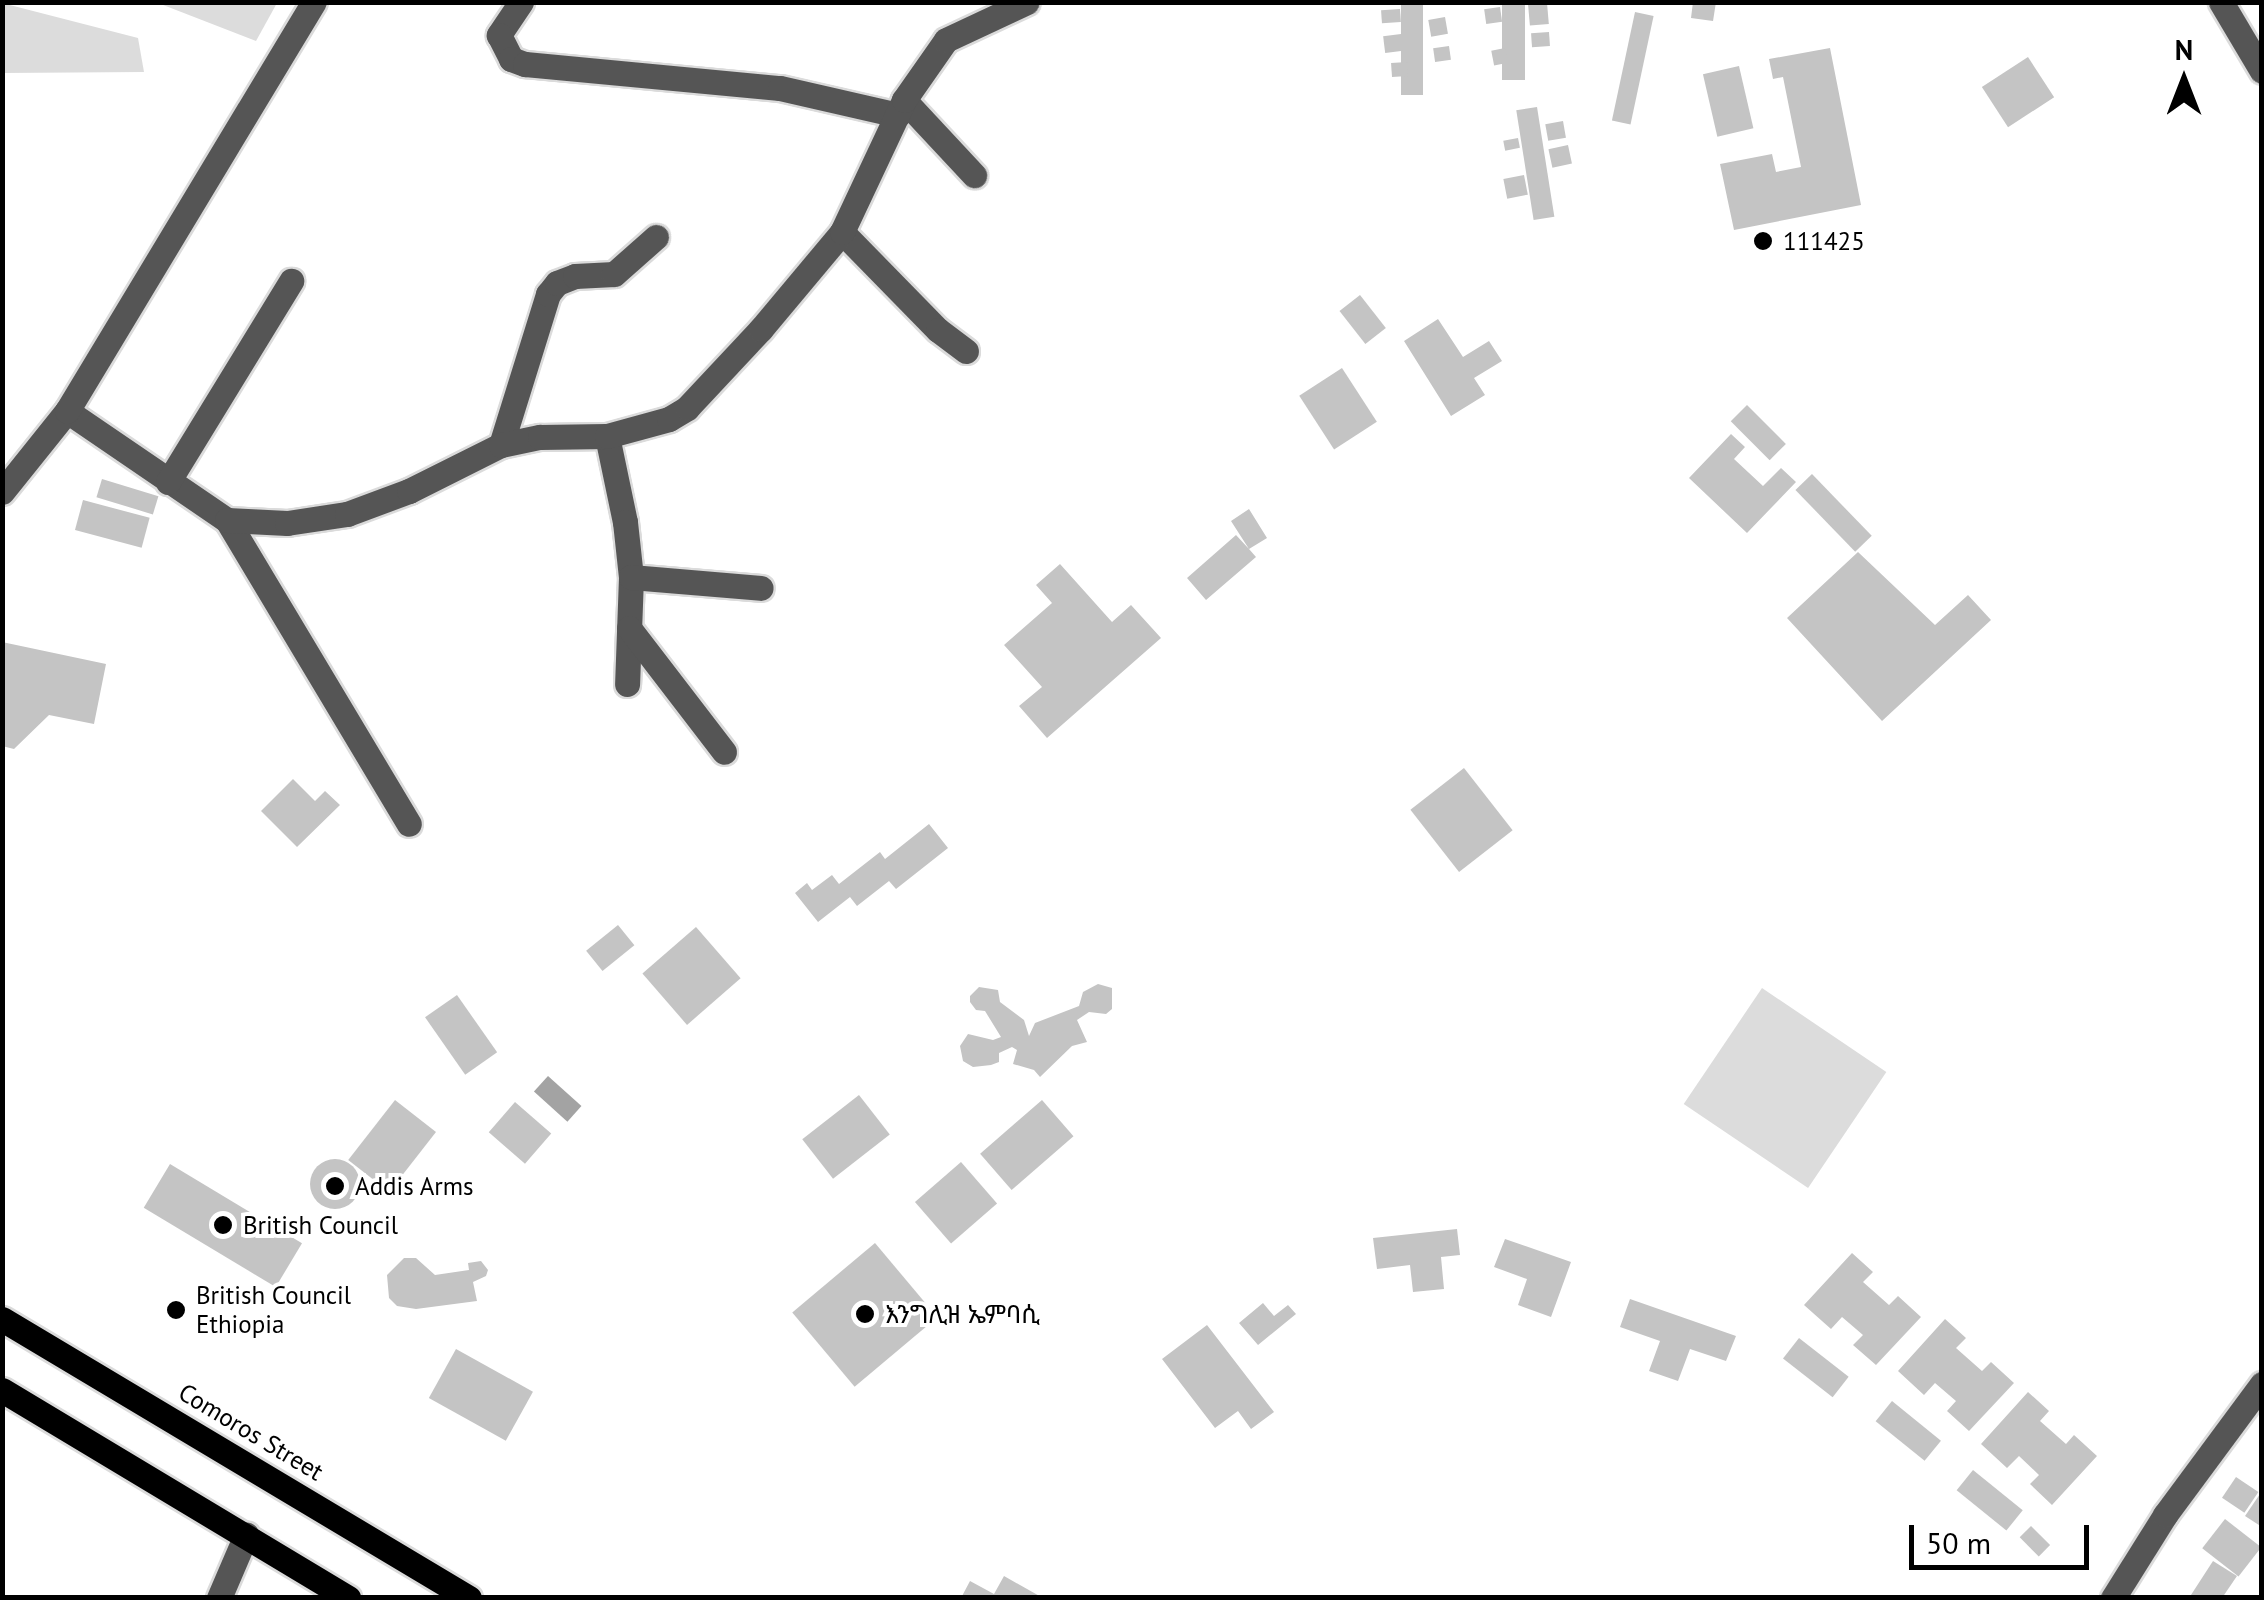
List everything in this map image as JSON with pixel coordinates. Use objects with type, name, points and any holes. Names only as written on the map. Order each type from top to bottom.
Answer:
[{"type":"main road","name":"Comoros Street","points":[[2,1319],[468,1598]]},
{"type":"main road","points":[[2,1390],[348,1598]]},
{"type":"street","points":[[2,492],[68,412],[314,2]]},
{"type":"street","points":[[493,2],[499,35],[511,59],[525,64],[780,88],[901,108],[974,175]]},
{"type":"street","points":[[499,35],[521,2]]},
{"type":"street","points":[[228,520],[287,523],[347,514],[409,491],[501,445],[540,437],[607,436],[642,429],[687,408],[842,232],[901,108],[946,40],[1027,2]]},
{"type":"street","points":[[2220,2],[2262,71]]},
{"type":"street","points":[[842,232],[938,330],[966,350]]},
{"type":"street","points":[[501,445],[548,294],[557,283],[575,276],[614,274],[656,236]]},
{"type":"street","points":[[168,482],[291,281]]},
{"type":"street","points":[[68,412],[228,520],[409,824]]},
{"type":"street","points":[[607,436],[625,522],[631,577],[626,684]]},
{"type":"street","points":[[631,577],[762,588]]},
{"type":"street","points":[[629,628],[724,752]]},
{"type":"street","points":[[2113,1598],[2164,1515],[2262,1384]]},
{"type":"street","points":[[219,1598],[246,1535]]},
{"type":"shaded area","points":[[2,3],[138,38],[144,72],[3,73]]},
{"type":"shaded area","points":[[158,3],[277,3],[256,41]]},
{"type":"shaded area","points":[[1762,988],[1886,1072],[1808,1188],[1684,1104]]},
{"type":"shaded area","points":[[548,1076],[581,1106],[567,1122],[534,1092]]},
{"type":"building","points":[[1401,2],[1423,2],[1423,95],[1401,95]]},
{"type":"building","points":[[1502,2],[1525,2],[1525,80],[1502,80]]},
{"type":"building","points":[[1693,2],[1716,2],[1713,21],[1691,18]]},
{"type":"building","points":[[1547,3],[1549,24],[1530,26],[1528,5]]},
{"type":"building","points":[[1500,7],[1502,22],[1486,24],[1484,9]]},
{"type":"building","points":[[1400,9],[1401,22],[1382,23],[1381,10]]},
{"type":"building","points":[[1635,12],[1654,16],[1631,125],[1612,121]]},
{"type":"building","points":[[1445,17],[1448,34],[1431,37],[1428,20]]},
{"type":"building","points":[[1549,32],[1550,46],[1532,47],[1531,33]]},
{"type":"building","points":[[1401,34],[1403,51],[1385,53],[1383,36]]},
{"type":"building","points":[[1449,46],[1451,60],[1435,62],[1433,48]]},
{"type":"building","points":[[1505,48],[1508,63],[1494,65],[1491,51]]},
{"type":"building","points":[[1830,48],[1861,205],[1734,230],[1720,164],[1772,154],[1776,172],[1801,167],[1783,77],[1773,79],[1769,59]]},
{"type":"building","points":[[2028,57],[2054,97],[2008,127],[1982,87]]},
{"type":"building","points":[[1407,62],[1408,76],[1392,77],[1391,63]]},
{"type":"building","points":[[1739,66],[1753,128],[1717,137],[1703,74]]},
{"type":"building","points":[[1537,107],[1554,217],[1534,220],[1516,110]]},
{"type":"building","points":[[1563,121],[1566,138],[1548,141],[1545,124]]},
{"type":"building","points":[[1518,138],[1520,148],[1505,151],[1503,141]]},
{"type":"building","points":[[1568,145],[1572,164],[1552,168],[1548,149]]},
{"type":"building","points":[[1524,175],[1528,195],[1507,199],[1503,179]]},
{"type":"building","points":[[1360,295],[1386,328],[1365,344],[1340,311]]},
{"type":"building","points":[[1438,319],[1463,357],[1489,341],[1502,361],[1474,378],[1485,395],[1451,416],[1404,341]]},
{"type":"building","points":[[1342,368],[1377,422],[1334,449],[1299,396]]},
{"type":"building","points":[[1747,405],[1786,444],[1770,460],[1731,421]]},
{"type":"building","points":[[1731,434],[1745,447],[1734,459],[1763,486],[1781,468],[1796,482],[1747,533],[1689,478]]},
{"type":"building","points":[[1812,474],[1872,536],[1855,552],[1795,490]]},
{"type":"building","points":[[102,479],[158,496],[153,514],[96,497]]},
{"type":"building","points":[[83,500],[150,518],[142,548],[75,530]]},
{"type":"building","points":[[1249,509],[1267,538],[1249,549],[1231,521]]},
{"type":"building","points":[[1236,535],[1256,557],[1206,600],[1187,578]]},
{"type":"building","points":[[1858,552],[1935,625],[1968,595],[1991,620],[1882,721],[1787,618]]},
{"type":"building","points":[[1060,564],[1112,622],[1131,605],[1161,638],[1047,738],[1019,706],[1042,687],[1004,645],[1052,603],[1036,585]]},
{"type":"building","points":[[2,642],[106,664],[94,724],[49,715],[14,749],[2,746]]},
{"type":"building","points":[[1464,768],[1513,830],[1459,872],[1410,810]]},
{"type":"building","points":[[293,779],[315,801],[325,791],[340,805],[297,847],[261,811]]},
{"type":"building","points":[[929,824],[948,848],[896,889],[889,881],[857,906],[850,897],[818,922],[795,893],[807,883],[812,890],[832,875],[839,884],[880,852],[885,859]]},
{"type":"building","points":[[618,925],[634,945],[602,971],[586,951]]},
{"type":"building","points":[[696,927],[741,978],[687,1025],[642,974]]},
{"type":"building","points":[[1098,984],[1112,988],[1112,1009],[1106,1014],[1089,1012],[1077,1020],[1087,1042],[1072,1046],[1040,1077],[1034,1070],[1013,1064],[1017,1050],[1012,1047],[999,1053],[999,1062],[991,1065],[973,1067],[963,1061],[960,1046],[968,1034],[993,1040],[1001,1037],[985,1011],[976,1010],[970,1002],[970,996],[979,987],[998,990],[1000,1002],[1024,1020],[1029,1036],[1035,1023],[1079,1006],[1083,992]]},
{"type":"building","points":[[457,995],[497,1052],[465,1075],[425,1017]]},
{"type":"building","points":[[859,1095],[890,1134],[833,1179],[802,1139]]},
{"type":"building","points":[[395,1100],[436,1132],[389,1192],[348,1160]]},
{"type":"building","points":[[1042,1100],[1073,1136],[1012,1190],[980,1154]]},
{"type":"building","points":[[515,1102],[551,1133],[525,1164],[489,1132]]},
{"type":"building","name":"Addis Arms","points":[[335,1159],[353,1166],[360,1184],[353,1202],[335,1209],[317,1202],[310,1184],[317,1166]]},
{"type":"building","points":[[961,1162],[997,1204],[951,1244],[915,1202]]},
{"type":"building","name":"British Council","points":[[170,1164],[302,1243],[276,1287],[144,1208]]},
{"type":"building","points":[[1457,1229],[1460,1255],[1441,1257],[1444,1289],[1413,1292],[1410,1265],[1377,1269],[1373,1238]]},
{"type":"building","points":[[1505,1239],[1571,1262],[1551,1317],[1518,1305],[1527,1279],[1494,1267]]},
{"type":"building","name":"እንግሊዝ ኤምባሲ","points":[[875,1243],[937,1317],[855,1387],[792,1312]]},
{"type":"building","points":[[1852,1253],[1873,1272],[1863,1282],[1889,1305],[1898,1296],[1921,1317],[1876,1365],[1853,1345],[1863,1335],[1842,1317],[1831,1329],[1804,1305]]},
{"type":"building","points":[[404,1258],[416,1258],[435,1275],[469,1270],[468,1263],[481,1261],[488,1270],[486,1276],[473,1282],[477,1301],[416,1309],[397,1306],[389,1298],[387,1275]]},
{"type":"building","points":[[1630,1299],[1736,1336],[1726,1361],[1690,1349],[1678,1381],[1649,1371],[1660,1341],[1620,1327]]},
{"type":"building","points":[[1263,1303],[1274,1316],[1288,1305],[1296,1314],[1258,1345],[1239,1323]]},
{"type":"building","points":[[1945,1319],[1966,1338],[1956,1348],[1982,1371],[1991,1362],[2014,1383],[1969,1431],[1947,1411],[1956,1401],[1935,1383],[1924,1395],[1898,1371]]},
{"type":"building","points":[[1207,1325],[1274,1412],[1251,1429],[1238,1411],[1215,1428],[1162,1359]]},
{"type":"building","points":[[1799,1338],[1849,1377],[1833,1397],[1783,1358]]},
{"type":"building","points":[[456,1349],[533,1392],[506,1441],[429,1398]]},
{"type":"building","points":[[2028,1392],[2049,1411],[2040,1421],[2066,1444],[2074,1435],[2097,1456],[2052,1505],[2030,1484],[2039,1475],[2019,1456],[2007,1468],[1981,1444]]},
{"type":"building","points":[[1892,1401],[1941,1441],[1925,1461],[1876,1421]]},
{"type":"building","points":[[1973,1470],[2023,1510],[2006,1530],[1957,1490]]},
{"type":"building","points":[[2236,1477],[2258,1492],[2244,1513],[2222,1498]]},
{"type":"building","points":[[2262,1491],[2262,1527],[2245,1516]]},
{"type":"building","points":[[2225,1519],[2261,1547],[2238,1576],[2202,1548]]},
{"type":"building","points":[[2031,1526],[2050,1545],[2039,1556],[2020,1537]]},
{"type":"building","points":[[2213,1561],[2237,1576],[2222,1598],[2189,1598]]},
{"type":"building","points":[[1004,1576],[1043,1598],[961,1598],[970,1581],[994,1594]]},
{"type":"place","name":"111425","points":[[1763,241]]},
{"type":"place","name":"Addis Arms","points":[[335,1186]]},
{"type":"place","name":"British Council","points":[[223,1225]]},
{"type":"place","name":"British Council Ethiopia","points":[[176,1310]]},
{"type":"place","name":"እንግሊዝ ኤምባሲ","points":[[865,1314]]}]
